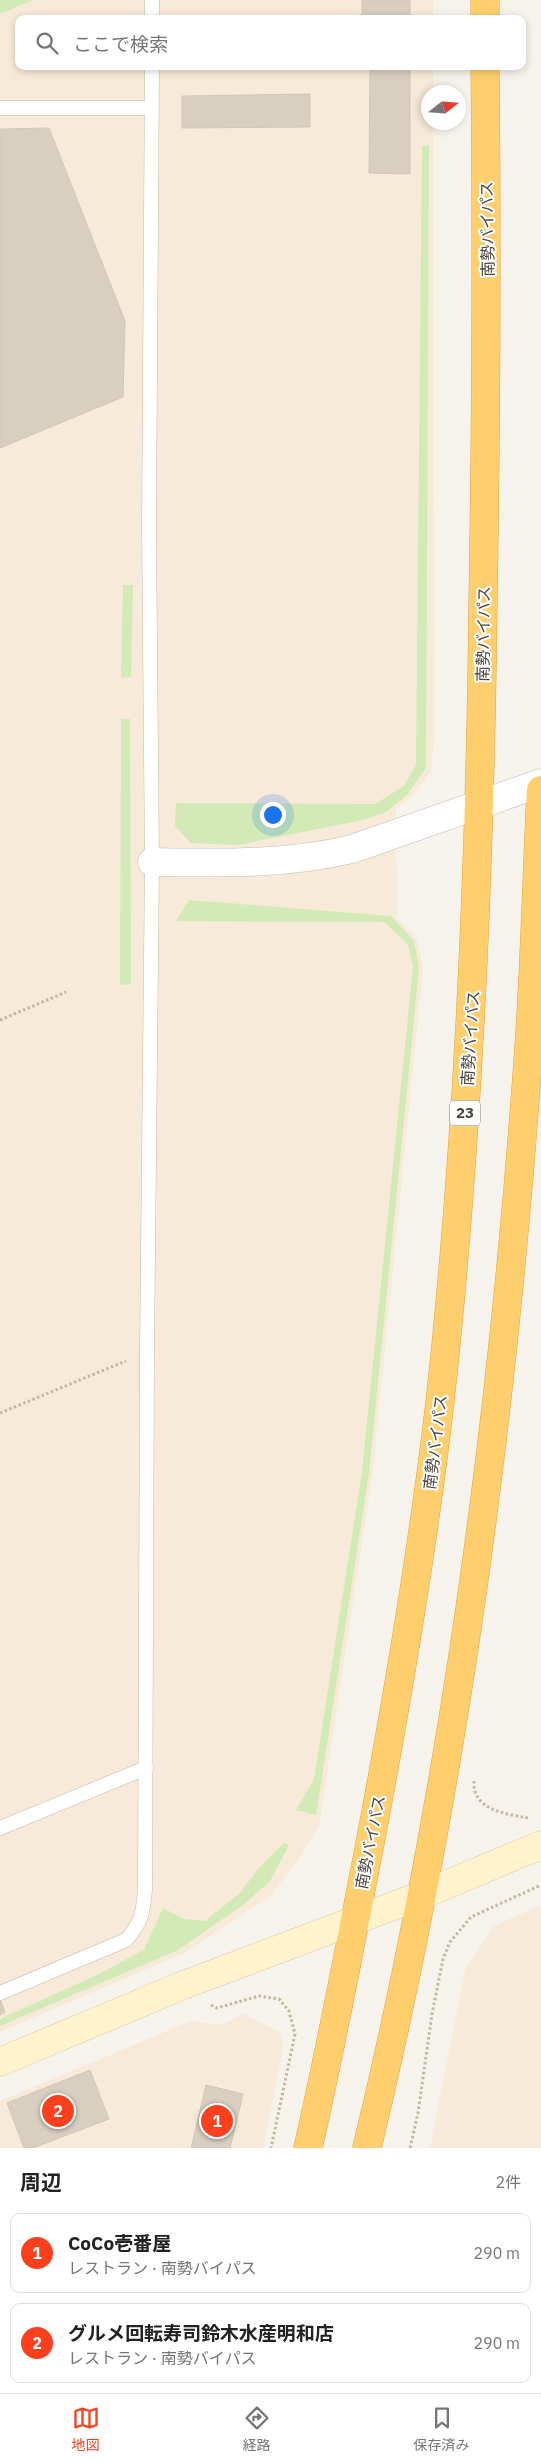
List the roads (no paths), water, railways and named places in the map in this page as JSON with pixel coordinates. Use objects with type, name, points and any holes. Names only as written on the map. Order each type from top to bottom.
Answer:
[{"type":"highway","points":[[485,0],[485,15]]},
{"type":"highway","name":"南勢バイパス","points":[[308,2148],[331,2048],[393,1723],[427,1503],[440,1398],[471,1023],[480,804],[488,318],[485,70]]},
{"type":"highway","points":[[367,2148],[422,1895],[482,1514],[516,1214],[530,1029],[541,790]]},
{"type":"street","points":[[152,862],[260,863],[325,856],[352,849],[541,782]]},
{"type":"street","points":[[0,2062],[181,1986],[422,1895],[541,1845]]},
{"type":"lane","points":[[152,0],[152,15]]},
{"type":"lane","points":[[0,1993],[126,1940],[138,1927],[143,1914],[145,1890],[147,1352],[152,862],[149,537],[152,70]]},
{"type":"lane","points":[[0,108],[151,108]]},
{"type":"lane","points":[[0,1828],[146,1768]]},
{"type":"place","name":"グルメ回転寿司鈴木水産明和店","points":[[58,2111]]},
{"type":"place","name":"CoCo壱番屋","points":[[217,2121]]}]
